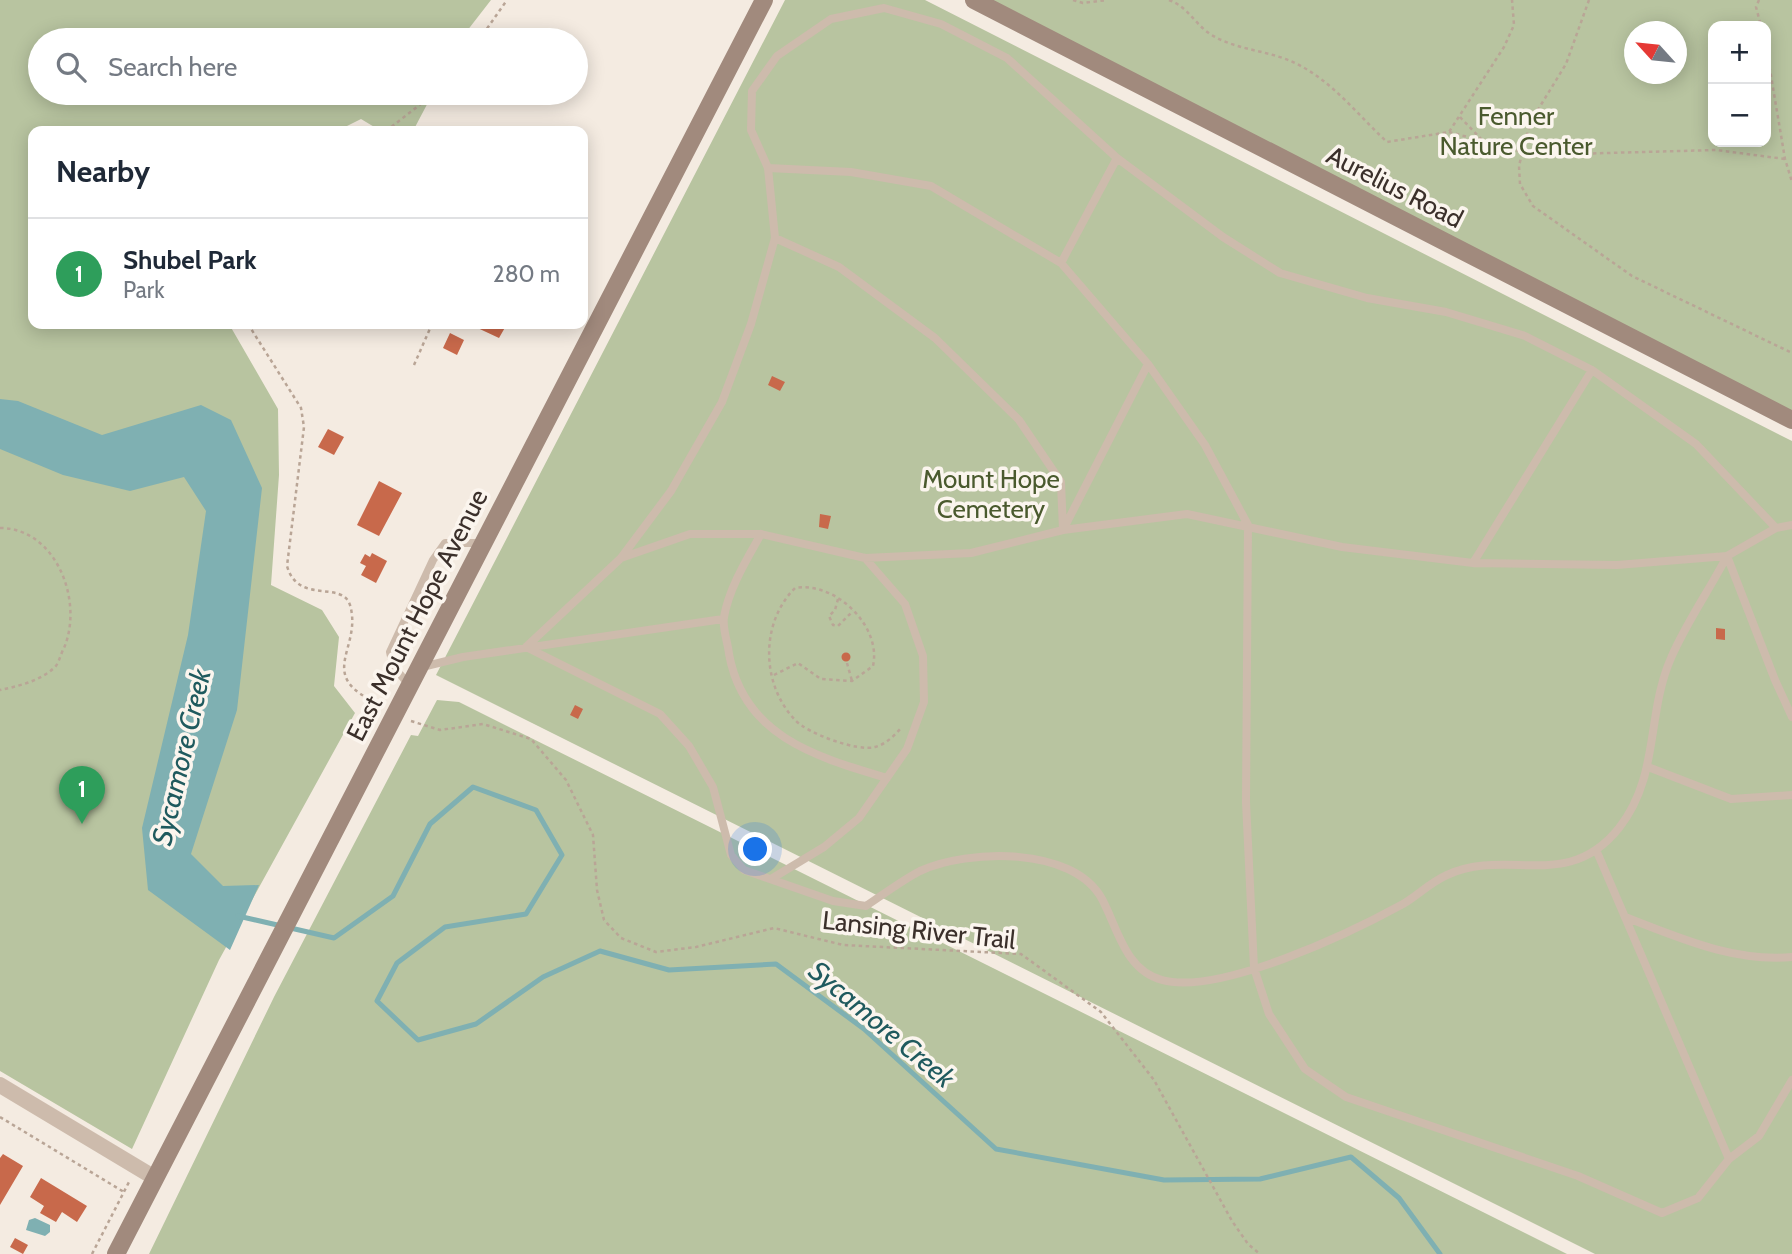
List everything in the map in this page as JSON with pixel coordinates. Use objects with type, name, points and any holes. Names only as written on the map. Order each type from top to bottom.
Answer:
[{"type":"street","name":"East Mount Hope Avenue","points":[[116,1254],[764,0]]},
{"type":"street","name":"Aurelius Road","points":[[974,0],[1792,420]]},
{"type":"street","points":[[0,1085],[155,1178]]},
{"type":"lane","points":[[526,647],[621,558],[671,491],[722,402],[751,324],[775,238],[768,169],[751,130],[751,90],[777,56],[831,19],[884,8],[942,24],[1007,58],[1117,158],[1223,237],[1280,273],[1367,298],[1446,312],[1525,336],[1592,370],[1696,444],[1776,528]]},
{"type":"lane","points":[[1060,263],[1117,158]]},
{"type":"lane","points":[[768,169],[851,172],[931,186],[1060,263],[1148,364],[1205,446],[1248,525],[1246,802],[1254,968],[1269,1014],[1305,1069],[1346,1097],[1578,1176],[1662,1213],[1698,1198],[1729,1158],[1759,1136],[1792,1080]]},
{"type":"lane","points":[[775,238],[839,267],[935,338],[1019,421],[1061,482],[1063,530]]},
{"type":"lane","points":[[1063,530],[1148,364]]},
{"type":"lane","points":[[1473,563],[1592,370]]},
{"type":"lane","points":[[621,558],[690,534],[761,534],[865,558],[971,553],[1063,530],[1187,514],[1342,547],[1473,563],[1617,565],[1727,556],[1776,528],[1792,525]]},
{"type":"lane","points":[[761,534],[742,569],[723,619],[731,662],[747,703],[773,730],[809,753],[887,778]]},
{"type":"lane","points":[[410,686],[393,666],[390,652],[433,560],[445,543],[484,544]]},
{"type":"lane","points":[[526,647],[660,714],[689,746],[713,787],[731,855],[744,870],[833,901],[866,906],[922,870],[997,854],[1034,859],[1073,870],[1101,897],[1130,960],[1161,980],[1205,982],[1254,968],[1349,931],[1405,903],[1446,875],[1476,866],[1550,867],[1597,852],[1638,800],[1648,767],[1659,700],[1671,658],[1727,556]]},
{"type":"lane","points":[[1727,556],[1774,680],[1792,717]]},
{"type":"lane","points":[[771,880],[824,847],[859,818],[907,749],[924,702],[923,656],[905,604],[865,558]]},
{"type":"lane","points":[[421,667],[526,647],[723,619]]},
{"type":"lane","points":[[1648,767],[1731,799],[1792,795]]},
{"type":"lane","points":[[1597,852],[1729,1158]]},
{"type":"lane","points":[[1625,917],[1720,953],[1774,959],[1792,957]]},
{"type":"path","points":[[487,28],[507,0]]},
{"type":"path","points":[[1073,0],[1083,3],[1107,0]]},
{"type":"path","points":[[1169,0],[1189,10],[1211,34],[1257,53],[1295,63],[1326,81],[1387,142],[1449,132],[1523,149],[1534,155],[1716,150],[1785,159]]},
{"type":"path","points":[[1449,132],[1504,47],[1514,24],[1512,0]]},
{"type":"path","points":[[1589,0],[1566,64],[1531,121],[1519,166],[1520,184],[1533,206],[1632,276],[1792,353]]},
{"type":"path","points":[[1759,0],[1756,6],[1760,21]]},
{"type":"path","points":[[1771,76],[1785,159],[1792,182]]},
{"type":"path","points":[[392,126],[420,105]]},
{"type":"path","points":[[1459,116],[1482,140]]},
{"type":"path","points":[[251,329],[301,408],[303,417],[304,427],[286,566],[289,575],[304,589],[337,593],[345,597],[350,605],[350,634],[343,667],[353,689],[375,702]]},
{"type":"path","points":[[414,365],[430,329]]},
{"type":"path","points":[[0,528],[25,532],[48,552],[62,570],[69,592],[68,637],[56,666],[25,685],[0,690]]},
{"type":"path","points":[[774,675],[798,663],[821,678],[852,681],[873,666],[873,639],[864,621],[838,598],[804,587],[795,588],[784,599],[770,625],[769,650],[774,675],[779,700],[797,722],[827,738],[856,747],[874,748],[891,739],[924,702]]},
{"type":"path","points":[[838,598],[829,616],[833,625],[838,626],[853,611]]},
{"type":"path","points":[[847,663],[852,681]]},
{"type":"path","name":"Lansing River Trail","points":[[410,720],[440,730],[484,724],[531,739],[566,780],[593,835],[597,890],[604,920],[621,938],[656,953],[696,947],[774,928],[843,945],[1021,954],[1101,1012],[1154,1080],[1232,1221],[1248,1244],[1261,1254]]},
{"type":"path","points":[[0,1117],[124,1192]]},
{"type":"path","points":[[92,1254],[137,1167]]},
{"type":"green space","points":[[0,0],[491,0],[469,28],[28,28],[28,105],[427,105],[416,126],[373,126],[361,119],[347,126],[28,126],[28,329],[232,329],[278,409],[279,475],[271,585],[322,610],[339,637],[334,686],[355,713],[219,960],[132,1149],[0,1071]]},
{"type":"green space","name":"Mount Hope Cemetery","points":[[785,0],[925,0],[1792,441],[1792,1254],[1595,1254],[436,675]]},
{"type":"green space","name":"Fenner Nature Center","points":[[974,0],[1792,0],[1792,420]]},
{"type":"green space","points":[[437,700],[459,702],[1567,1254],[149,1254],[274,997],[411,735],[418,736]]},
{"type":"water","points":[[0,399],[18,401],[102,435],[201,405],[231,420],[262,488],[237,710],[191,854],[223,886],[259,885],[230,950],[148,890],[142,828],[188,635],[206,511],[184,477],[130,491],[63,475],[0,449]]},
{"type":"water","points":[[35,1218],[50,1225],[50,1232],[45,1236],[26,1230],[29,1220]]},
{"type":"building","points":[[480,329],[504,329],[499,338]]},
{"type":"building","points":[[450,333],[464,340],[457,355],[443,348]]},
{"type":"building","points":[[772,376],[785,382],[780,391],[768,385]]},
{"type":"building","points":[[328,429],[344,437],[334,455],[318,447]]},
{"type":"building","points":[[379,481],[402,493],[379,536],[357,525]]},
{"type":"building","points":[[820,514],[831,516],[828,529],[819,527]]},
{"type":"building","points":[[372,553],[387,561],[376,583],[361,575],[366,566],[360,563],[365,554],[370,557]]},
{"type":"building","points":[[1716,628],[1725,629],[1725,640],[1716,639]]},
{"type":"building","points":[[846,653],[850,657],[846,661],[842,657]]},
{"type":"building","points":[[575,705],[583,709],[578,719],[570,715]]},
{"type":"building","points":[[3,1154],[23,1166],[0,1205],[0,1158]]},
{"type":"building","points":[[41,1178],[87,1206],[77,1222],[62,1212],[56,1222],[40,1213],[44,1206],[30,1197]]},
{"type":"building","points":[[15,1238],[28,1245],[23,1254],[10,1247]]},
{"type":"waterway","name":"Sycamore Creek","points":[[238,916],[334,938],[393,896],[430,824],[473,787],[536,810],[562,855],[526,914],[445,927],[397,963],[377,1001],[418,1040],[476,1024],[543,977],[600,951],[669,970],[776,964],[864,1029],[996,1149],[1164,1180],[1260,1179],[1351,1157],[1399,1198],[1440,1254]]},
{"type":"place","name":"Shubel Park","points":[[82,824]]}]
